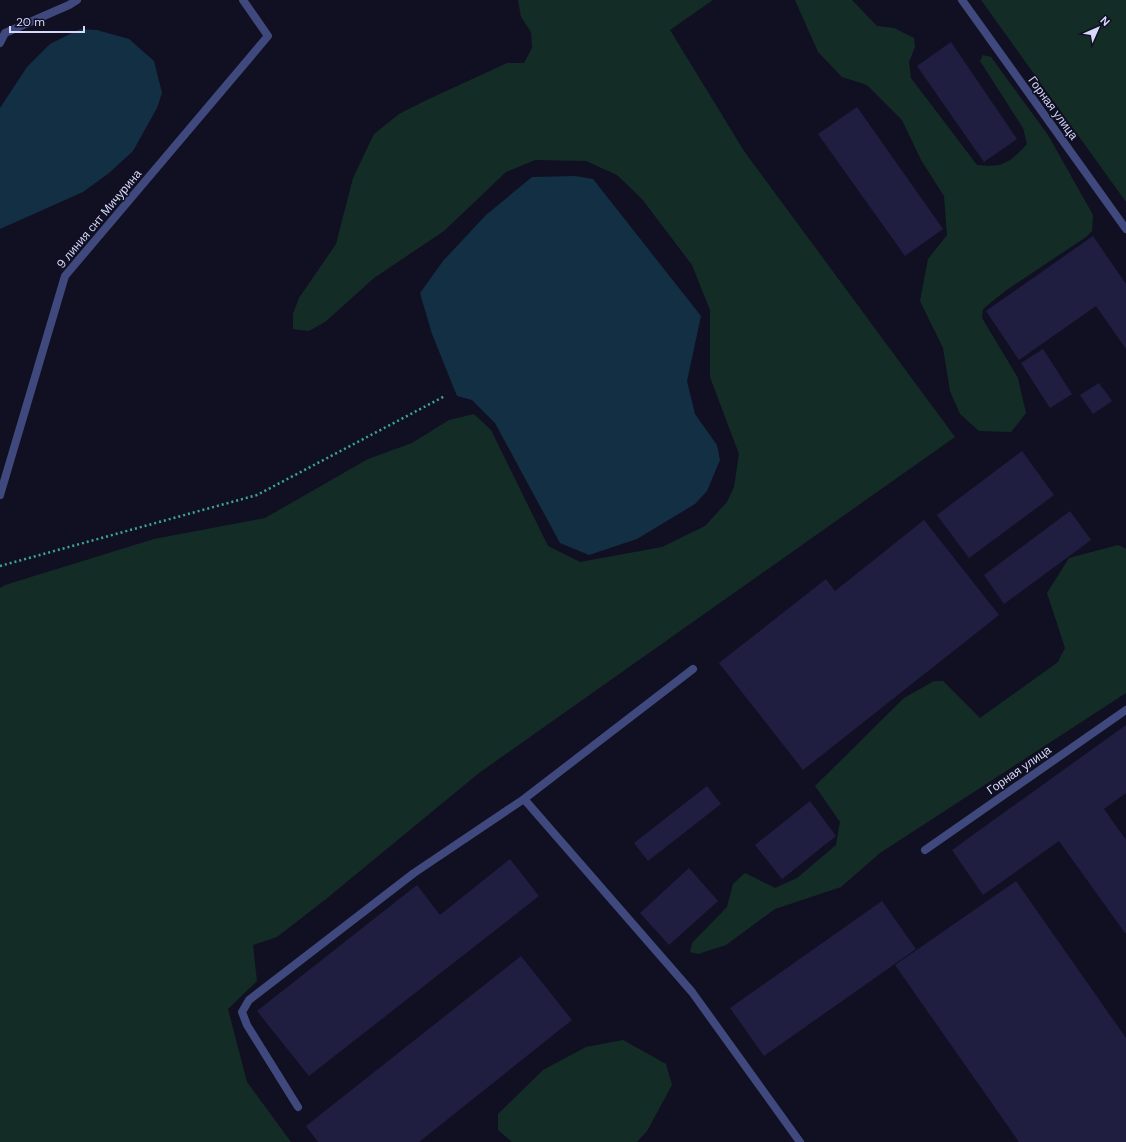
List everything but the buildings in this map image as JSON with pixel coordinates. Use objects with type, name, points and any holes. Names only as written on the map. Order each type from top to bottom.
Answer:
[{"type":"street","points":[[0,43],[5,33],[69,5],[77,0]]},
{"type":"street","name":"9 линия снт Мичурина","points":[[0,494],[66,276],[268,36],[243,0]]},
{"type":"street","name":"Горная улица","points":[[962,0],[1126,229]]},
{"type":"street","points":[[298,1107],[247,1025],[242,1012],[249,1000],[414,873],[524,799],[693,669]]},
{"type":"street","name":"Горная улица","points":[[925,850],[1126,710]]},
{"type":"street","points":[[524,799],[692,992],[800,1142]]},
{"type":"path","points":[[0,566],[256,495],[445,396]]},
{"type":"green space","points":[[518,0],[713,0],[670,30],[744,151],[955,437],[479,773],[326,899],[277,937],[253,945],[257,981],[228,1009],[247,1082],[291,1142],[0,1142],[0,588],[5,585],[154,539],[265,518],[368,459],[412,443],[449,420],[474,414],[491,430],[548,546],[580,562],[662,547],[705,526],[727,502],[734,487],[739,454],[710,377],[710,310],[692,265],[642,199],[617,175],[586,161],[535,160],[506,172],[444,231],[374,278],[325,322],[309,331],[293,329],[293,314],[299,298],[336,244],[353,178],[374,134],[399,114],[429,99],[507,63],[524,63],[532,48],[531,32],[521,17]]},
{"type":"green space","points":[[795,0],[852,0],[877,26],[894,28],[914,38],[915,47],[909,62],[911,78],[977,165],[986,166],[994,166],[1005,163],[1015,156],[1027,144],[1023,128],[980,61],[983,55],[991,57],[1048,135],[1093,215],[1092,231],[1086,237],[1005,291],[983,309],[982,318],[1018,378],[1026,413],[1011,432],[979,431],[960,414],[950,391],[943,348],[920,301],[928,259],[947,235],[944,196],[921,160],[902,120],[867,85],[842,77],[818,52]]},
{"type":"green space","points":[[981,0],[1126,0],[1126,202]]},
{"type":"green space","points":[[1118,545],[1126,549],[1126,693],[880,853],[841,887],[775,909],[726,945],[698,954],[690,952],[692,943],[727,907],[733,884],[745,873],[775,888],[797,878],[836,845],[840,822],[815,786],[904,698],[934,681],[943,681],[980,718],[1058,662],[1065,648],[1047,593],[1069,558]]},
{"type":"green space","points":[[623,1040],[666,1064],[672,1085],[647,1131],[637,1142],[512,1142],[498,1130],[498,1114],[543,1070],[586,1047]]},
{"type":"water","points":[[80,29],[97,30],[129,39],[154,61],[162,93],[157,108],[133,151],[109,173],[83,192],[0,229],[0,108],[27,67],[50,44]]},
{"type":"water","points":[[575,176],[593,179],[701,316],[687,381],[695,414],[717,445],[720,460],[707,491],[695,504],[637,539],[589,555],[560,543],[495,423],[472,400],[457,396],[432,334],[420,293],[443,261],[486,215],[532,177]]}]
